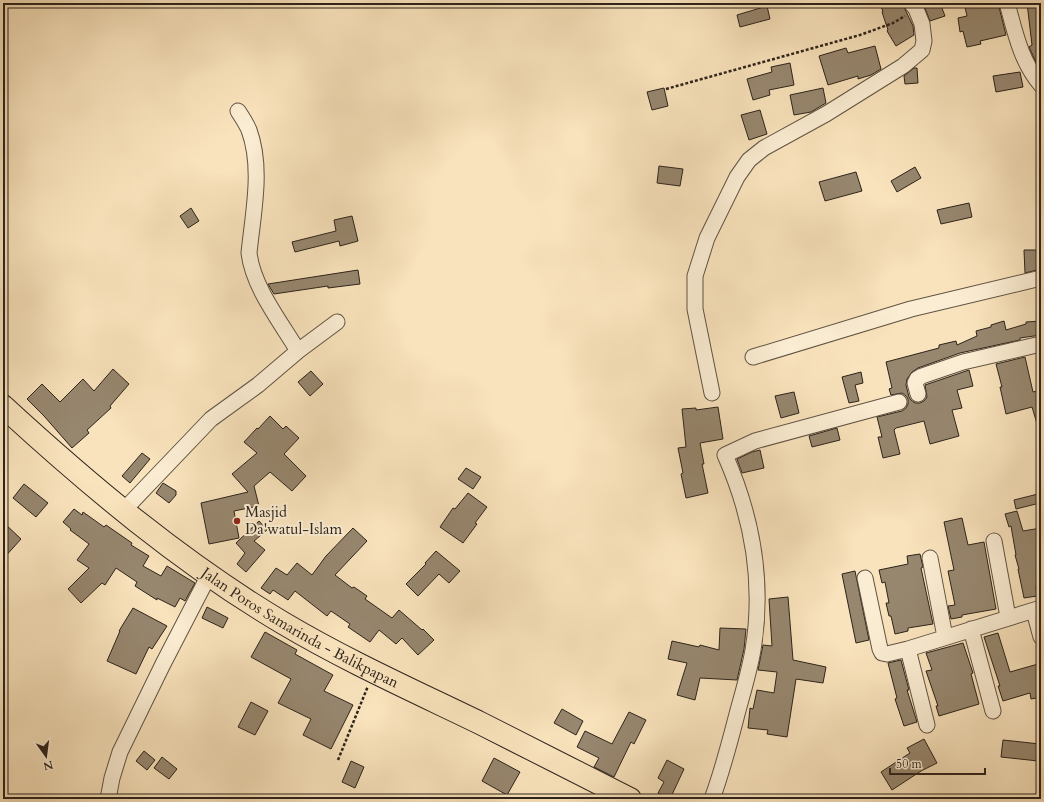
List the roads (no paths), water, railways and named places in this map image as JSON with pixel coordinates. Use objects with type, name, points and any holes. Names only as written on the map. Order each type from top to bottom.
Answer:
[{"type":"highway","name":"Jalan Poros Samarinda - Balikpapan","points":[[3,406],[81,475],[178,554],[282,622],[374,673],[480,723],[630,799]]},
{"type":"street","points":[[1007,3],[1026,64],[1041,85]]},
{"type":"street","points":[[712,393],[695,309],[695,276],[707,238],[737,177],[749,160],[764,148],[826,114],[915,57],[922,50],[924,41],[922,24],[917,5]]},
{"type":"street","points":[[238,111],[249,129],[255,151],[255,192],[249,253],[254,276],[298,351]]},
{"type":"street","points":[[753,357],[911,308],[1041,278]]},
{"type":"street","points":[[124,510],[211,419],[258,385],[298,351],[337,322]]},
{"type":"street","points":[[918,394],[915,383],[917,378],[963,362],[1041,344]]},
{"type":"street","points":[[712,799],[721,774],[748,676],[753,649],[757,610],[756,562],[746,512],[737,481],[725,455],[755,441],[899,402]]},
{"type":"street","points":[[994,541],[1008,617]]},
{"type":"street","points":[[930,558],[945,637]]},
{"type":"street","points":[[108,799],[112,778],[120,752],[209,575]]},
{"type":"street","points":[[865,578],[882,653],[887,654],[908,649],[1008,617],[1037,610],[1041,637]]},
{"type":"street","points":[[971,629],[993,711]]},
{"type":"street","points":[[908,649],[927,725]]},
{"type":"place","name":"Masjid Da'watul-Islam","points":[[237,521]]}]
